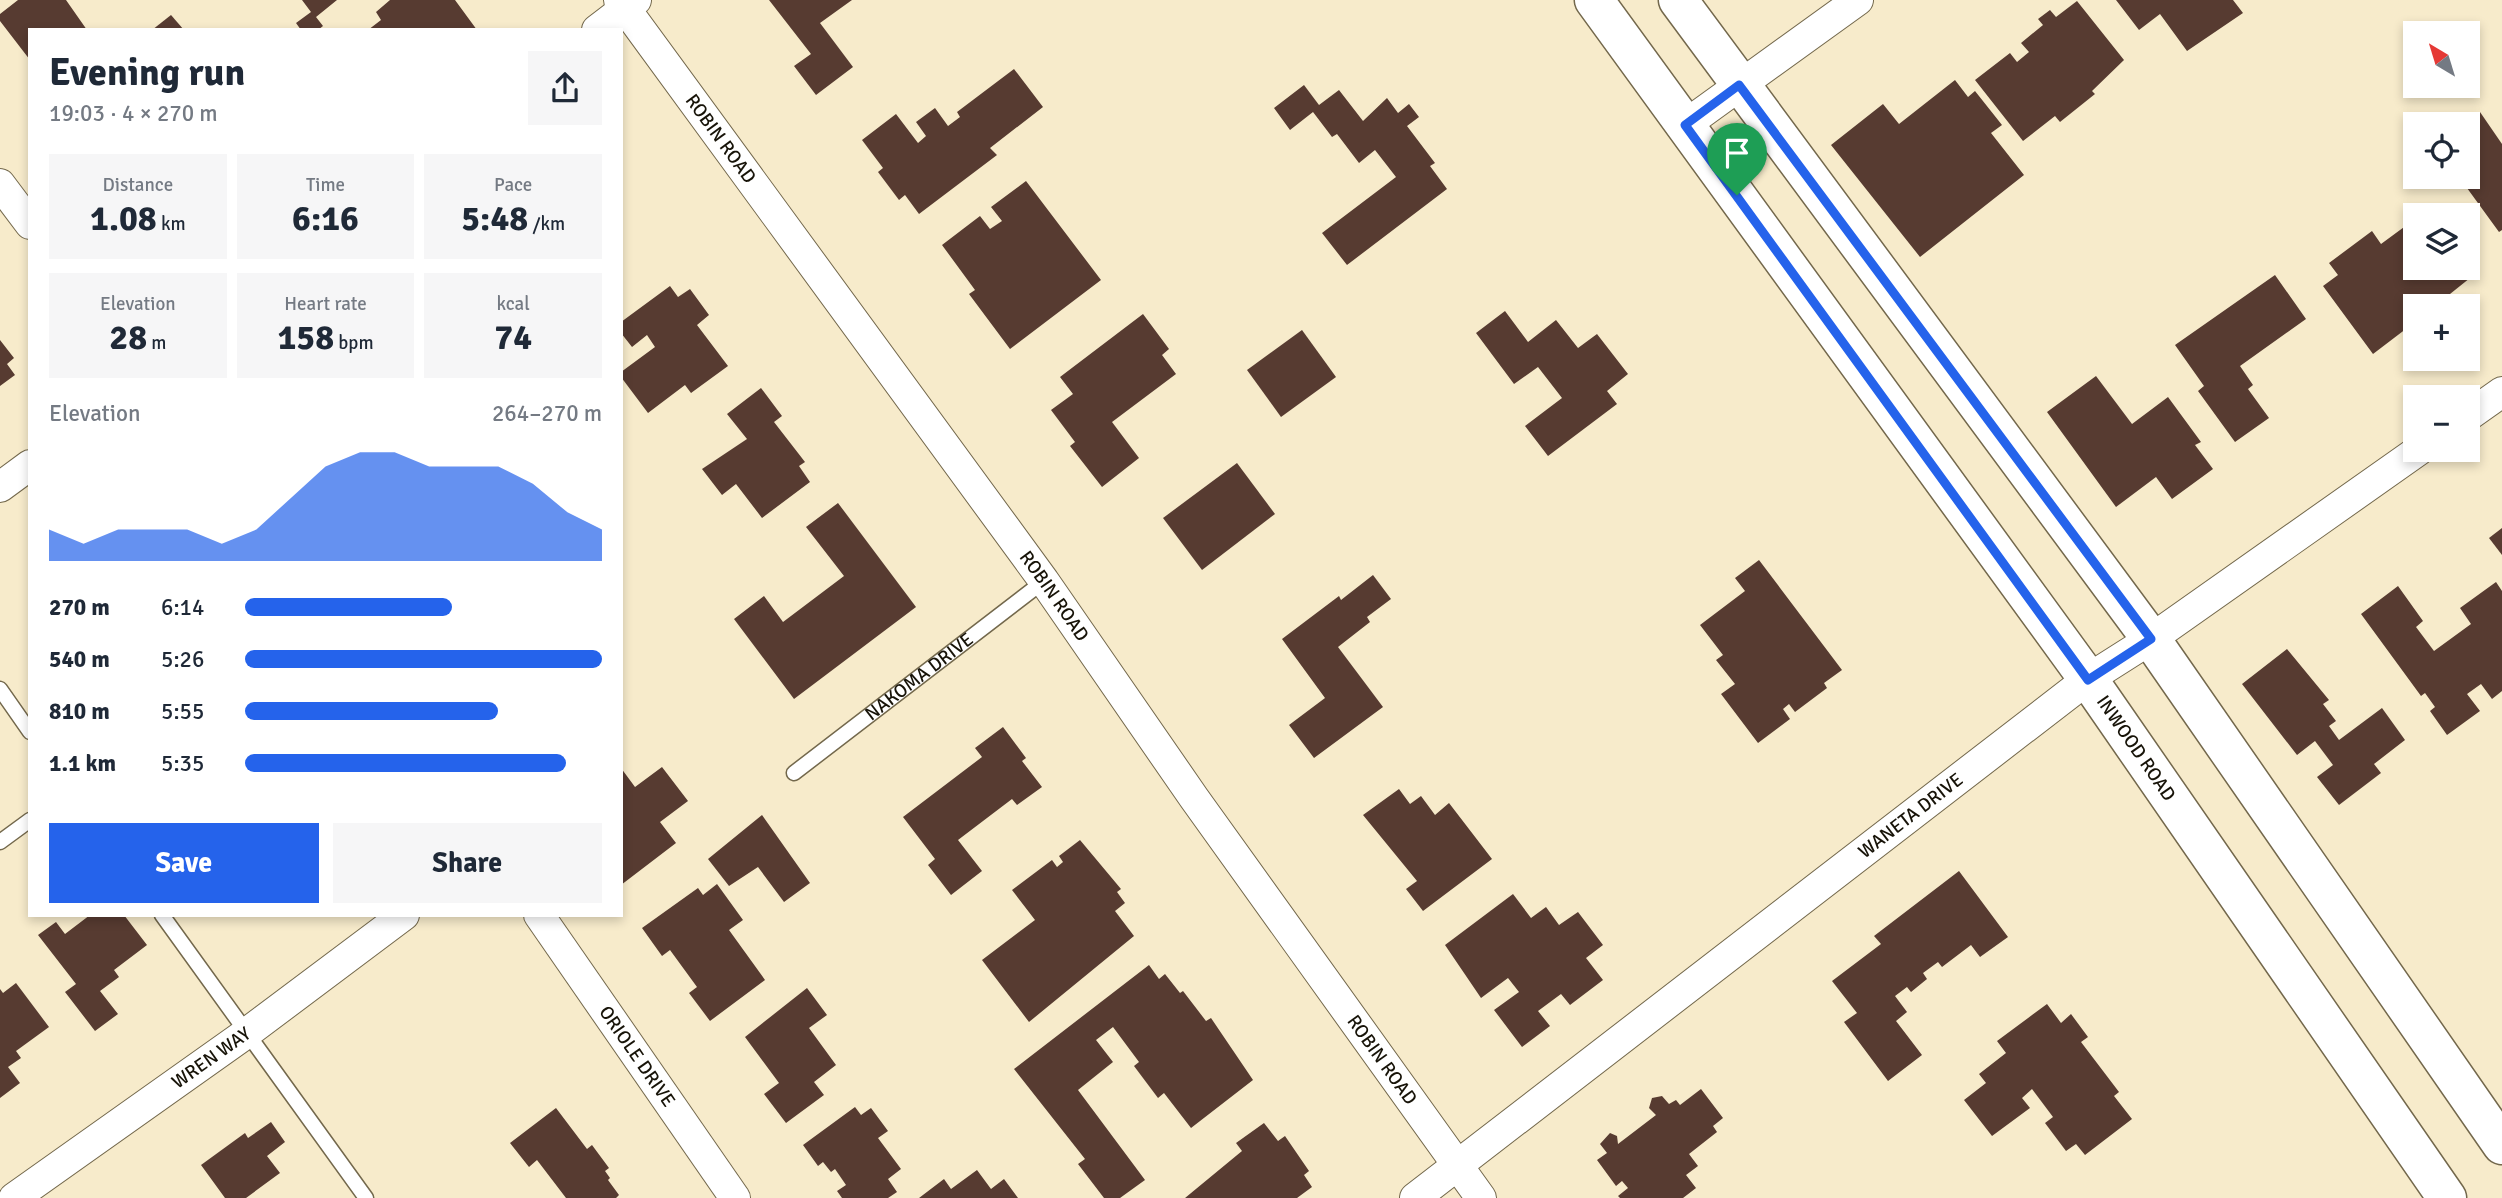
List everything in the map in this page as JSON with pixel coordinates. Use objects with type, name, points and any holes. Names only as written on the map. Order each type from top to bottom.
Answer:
[{"type":"main road","name":"INWOOD ROAD","points":[[1594,0],[2088,680],[2447,1198]]},
{"type":"main road","points":[[1678,0],[2151,639],[2502,1145]]},
{"type":"street","points":[[1685,125],[1858,0]]},
{"type":"street","points":[[599,28],[627,3]]},
{"type":"street","name":"ROBIN ROAD","points":[[627,3],[1044,581],[1194,798],[1481,1198]]},
{"type":"street","points":[[0,184],[28,222]]},
{"type":"street","points":[[2480,407],[2502,391]]},
{"type":"street","name":"WANETA DRIVE","points":[[1415,1198],[2088,680],[2151,639],[2403,462]]},
{"type":"street","points":[[0,488],[28,467]]},
{"type":"street","name":"WREN WAY","points":[[14,1198],[248,1032],[401,917]]},
{"type":"street","name":"ORIOLE DRIVE","points":[[540,917],[735,1198]]},
{"type":"lane","name":"NAKOMA DRIVE","points":[[794,774],[1044,581]]},
{"type":"lane","points":[[0,689],[28,729]]},
{"type":"lane","points":[[0,842],[28,821]]},
{"type":"lane","points":[[163,917],[366,1198]]},
{"type":"building","points":[[18,0],[66,0],[86,28],[28,28],[28,57],[0,21],[0,14]]},
{"type":"building","points":[[302,0],[337,0],[316,17],[323,26],[320,28],[300,28],[296,23],[311,12]]},
{"type":"building","points":[[390,0],[455,0],[476,28],[371,28],[381,20],[376,12]]},
{"type":"building","points":[[769,0],[852,0],[820,23],[853,67],[816,95],[794,66],[811,54]]},
{"type":"building","points":[[2116,0],[2233,0],[2243,13],[2187,51],[2160,14],[2139,30]]},
{"type":"building","points":[[2077,1],[2124,60],[2092,91],[2095,94],[2060,122],[2055,116],[2023,141],[1975,80],[2010,53],[2017,62],[2029,52],[2021,43],[2043,25],[2038,19],[2050,10],[2056,17]]},
{"type":"building","points":[[171,15],[182,28],[155,28]]},
{"type":"building","points":[[1014,69],[1043,107],[990,148],[997,155],[919,214],[905,195],[899,200],[878,172],[883,168],[862,140],[896,114],[918,143],[926,136],[916,122],[935,108],[948,126],[960,117],[957,112]]},
{"type":"building","points":[[1955,80],[1968,97],[1975,91],[2002,125],[1991,133],[2024,175],[1920,257],[1831,145],[1883,104],[1899,124]]},
{"type":"building","points":[[1304,85],[1319,105],[1339,90],[1363,121],[1387,98],[1398,113],[1409,104],[1419,117],[1407,126],[1435,163],[1430,166],[1447,189],[1347,265],[1322,233],[1396,177],[1375,150],[1359,163],[1337,134],[1332,137],[1313,112],[1290,130],[1274,108]]},
{"type":"building","points":[[2480,112],[2502,144],[2502,230],[2499,232],[2468,189],[2480,189]]},
{"type":"building","points":[[1026,181],[1101,280],[1010,349],[969,294],[975,290],[942,245],[980,216],[990,229],[1002,221],[991,207]]},
{"type":"building","points":[[2403,228],[2403,280],[2468,280],[2450,294],[2403,294],[2403,331],[2373,354],[2323,286],[2338,275],[2329,263],[2372,231],[2381,244]]},
{"type":"building","points":[[2275,275],[2306,319],[2240,366],[2253,385],[2248,389],[2269,418],[2235,442],[2198,391],[2204,386],[2175,345]]},
{"type":"building","points":[[670,286],[678,297],[690,289],[709,315],[697,325],[728,366],[691,393],[685,385],[648,413],[623,380],[623,371],[655,347],[647,335],[632,347],[623,336],[623,321]]},
{"type":"building","points":[[1505,311],[1528,342],[1556,320],[1578,348],[1597,334],[1628,374],[1607,391],[1617,404],[1548,456],[1525,426],[1562,398],[1538,367],[1514,384],[1476,333]]},
{"type":"building","points":[[1143,314],[1169,349],[1162,355],[1176,374],[1112,422],[1139,458],[1102,487],[1070,446],[1075,442],[1051,410],[1073,394],[1060,377]]},
{"type":"building","points":[[1302,330],[1336,377],[1281,417],[1247,370]]},
{"type":"building","points":[[0,340],[14,358],[7,364],[15,375],[0,386]]},
{"type":"building","points":[[2096,376],[2132,424],[2168,397],[2201,442],[2195,445],[2213,469],[2172,499],[2156,477],[2116,507],[2047,412]]},
{"type":"building","points":[[761,388],[782,416],[774,422],[805,462],[799,466],[810,482],[762,518],[736,484],[722,495],[702,469],[747,439],[727,414]]},
{"type":"building","points":[[1237,463],[1275,514],[1202,570],[1163,518]]},
{"type":"building","points":[[838,503],[916,607],[794,699],[734,619],[764,596],[783,622],[844,576],[806,527]]},
{"type":"building","points":[[2502,528],[2502,555],[2489,538]]},
{"type":"building","points":[[1759,560],[1842,670],[1824,683],[1827,688],[1795,712],[1789,704],[1783,709],[1790,719],[1758,743],[1721,694],[1735,684],[1716,660],[1723,655],[1700,625],[1745,591],[1735,578]]},
{"type":"building","points":[[1373,575],[1391,599],[1367,617],[1370,622],[1338,647],[1383,707],[1314,758],[1289,725],[1325,698],[1282,639],[1339,596],[1341,600]]},
{"type":"building","points":[[2496,582],[2502,591],[2502,691],[2492,699],[2481,684],[2467,694],[2480,711],[2447,735],[2430,711],[2435,707],[2425,693],[2421,696],[2361,614],[2398,586],[2423,621],[2416,627],[2434,651],[2471,624],[2460,608]]},
{"type":"building","points":[[2287,649],[2329,700],[2323,704],[2336,721],[2329,726],[2339,740],[2382,708],[2405,740],[2374,764],[2381,773],[2339,805],[2317,777],[2333,765],[2315,741],[2297,755],[2242,684]]},
{"type":"building","points":[[1003,727],[1026,758],[1022,761],[1042,787],[1017,805],[1012,799],[958,840],[982,871],[951,895],[928,865],[935,859],[903,817],[982,757],[975,748]]},
{"type":"building","points":[[662,767],[688,801],[660,822],[676,843],[623,883],[623,771],[635,787]]},
{"type":"building","points":[[1399,789],[1410,804],[1421,796],[1435,815],[1449,803],[1492,859],[1423,911],[1406,889],[1417,881],[1363,815]]},
{"type":"building","points":[[762,815],[810,883],[784,902],[758,867],[729,886],[708,859]]},
{"type":"building","points":[[1080,840],[1121,889],[1117,892],[1125,903],[1115,911],[1134,936],[1029,1022],[982,960],[1035,920],[1012,890],[1052,860],[1057,867],[1063,862],[1059,856]]},
{"type":"building","points":[[1959,871],[2008,937],[1980,957],[1971,945],[1942,967],[1938,962],[1923,973],[1927,979],[1911,992],[1907,987],[1895,996],[1907,1012],[1896,1021],[1922,1055],[1888,1081],[1844,1022],[1857,1013],[1832,981],[1881,944],[1874,936]]},
{"type":"building","points":[[717,884],[743,920],[729,930],[765,980],[710,1021],[689,993],[697,987],[670,950],[662,956],[642,928],[698,888],[703,895]]},
{"type":"building","points":[[1513,894],[1531,918],[1546,907],[1559,925],[1578,912],[1603,945],[1586,958],[1603,980],[1570,1005],[1561,994],[1538,1011],[1550,1026],[1522,1047],[1494,1010],[1519,992],[1508,978],[1481,998],[1445,945]]},
{"type":"building","points":[[87,917],[126,917],[147,945],[114,970],[119,977],[100,991],[118,1014],[95,1031],[65,992],[76,984],[38,935],[56,922],[65,934]]},
{"type":"building","points":[[1149,965],[1159,979],[1165,974],[1180,993],[1183,991],[1206,1021],[1211,1018],[1253,1080],[1191,1128],[1164,1093],[1158,1098],[1134,1066],[1139,1062],[1113,1027],[1096,1040],[1113,1062],[1078,1090],[1145,1180],[1120,1198],[1104,1198],[1078,1164],[1085,1159],[1014,1069]]},
{"type":"building","points":[[16,983],[49,1027],[16,1051],[21,1058],[8,1067],[20,1083],[0,1098],[0,989],[3,993]]},
{"type":"building","points":[[807,988],[827,1015],[809,1028],[836,1065],[814,1082],[824,1095],[786,1123],[764,1094],[779,1083],[745,1037]]},
{"type":"building","points":[[2047,1004],[2061,1023],[2071,1014],[2088,1037],[2081,1042],[2119,1092],[2114,1096],[2132,1119],[2085,1155],[2076,1144],[2066,1151],[2045,1123],[2053,1117],[2032,1089],[2022,1098],[2030,1108],[1992,1136],[1964,1100],[1986,1083],[1979,1074],[2006,1053],[1997,1041]]},
{"type":"building","points":[[1701,1089],[1723,1118],[1713,1126],[1717,1132],[1689,1154],[1698,1166],[1686,1175],[1696,1188],[1683,1198],[1620,1198],[1618,1196],[1628,1188],[1622,1181],[1616,1186],[1597,1160],[1607,1153],[1600,1144],[1610,1133],[1617,1136],[1618,1144],[1656,1115],[1649,1108],[1652,1098],[1662,1096],[1669,1104],[1676,1100],[1680,1105]]},
{"type":"building","points":[[855,1107],[861,1115],[871,1108],[888,1131],[878,1138],[901,1169],[888,1179],[897,1192],[888,1198],[842,1198],[837,1191],[846,1185],[835,1169],[831,1172],[823,1162],[818,1166],[803,1145]]},
{"type":"building","points":[[556,1108],[587,1149],[592,1145],[609,1168],[605,1171],[619,1195],[616,1198],[566,1198],[537,1160],[529,1167],[510,1143]]},
{"type":"building","points":[[271,1122],[285,1142],[267,1156],[280,1173],[246,1198],[225,1198],[201,1165],[245,1133],[248,1138]]},
{"type":"building","points":[[1264,1123],[1278,1141],[1285,1136],[1309,1171],[1304,1175],[1312,1187],[1297,1198],[1185,1198],[1242,1151],[1236,1143]]},
{"type":"building","points":[[977,1170],[991,1189],[1004,1179],[1018,1198],[919,1198],[944,1179],[951,1189]]},
{"type":"route","points":[[1739,85],[2151,639],[2088,680],[1737,195],[1685,125],[1739,85]]}]
